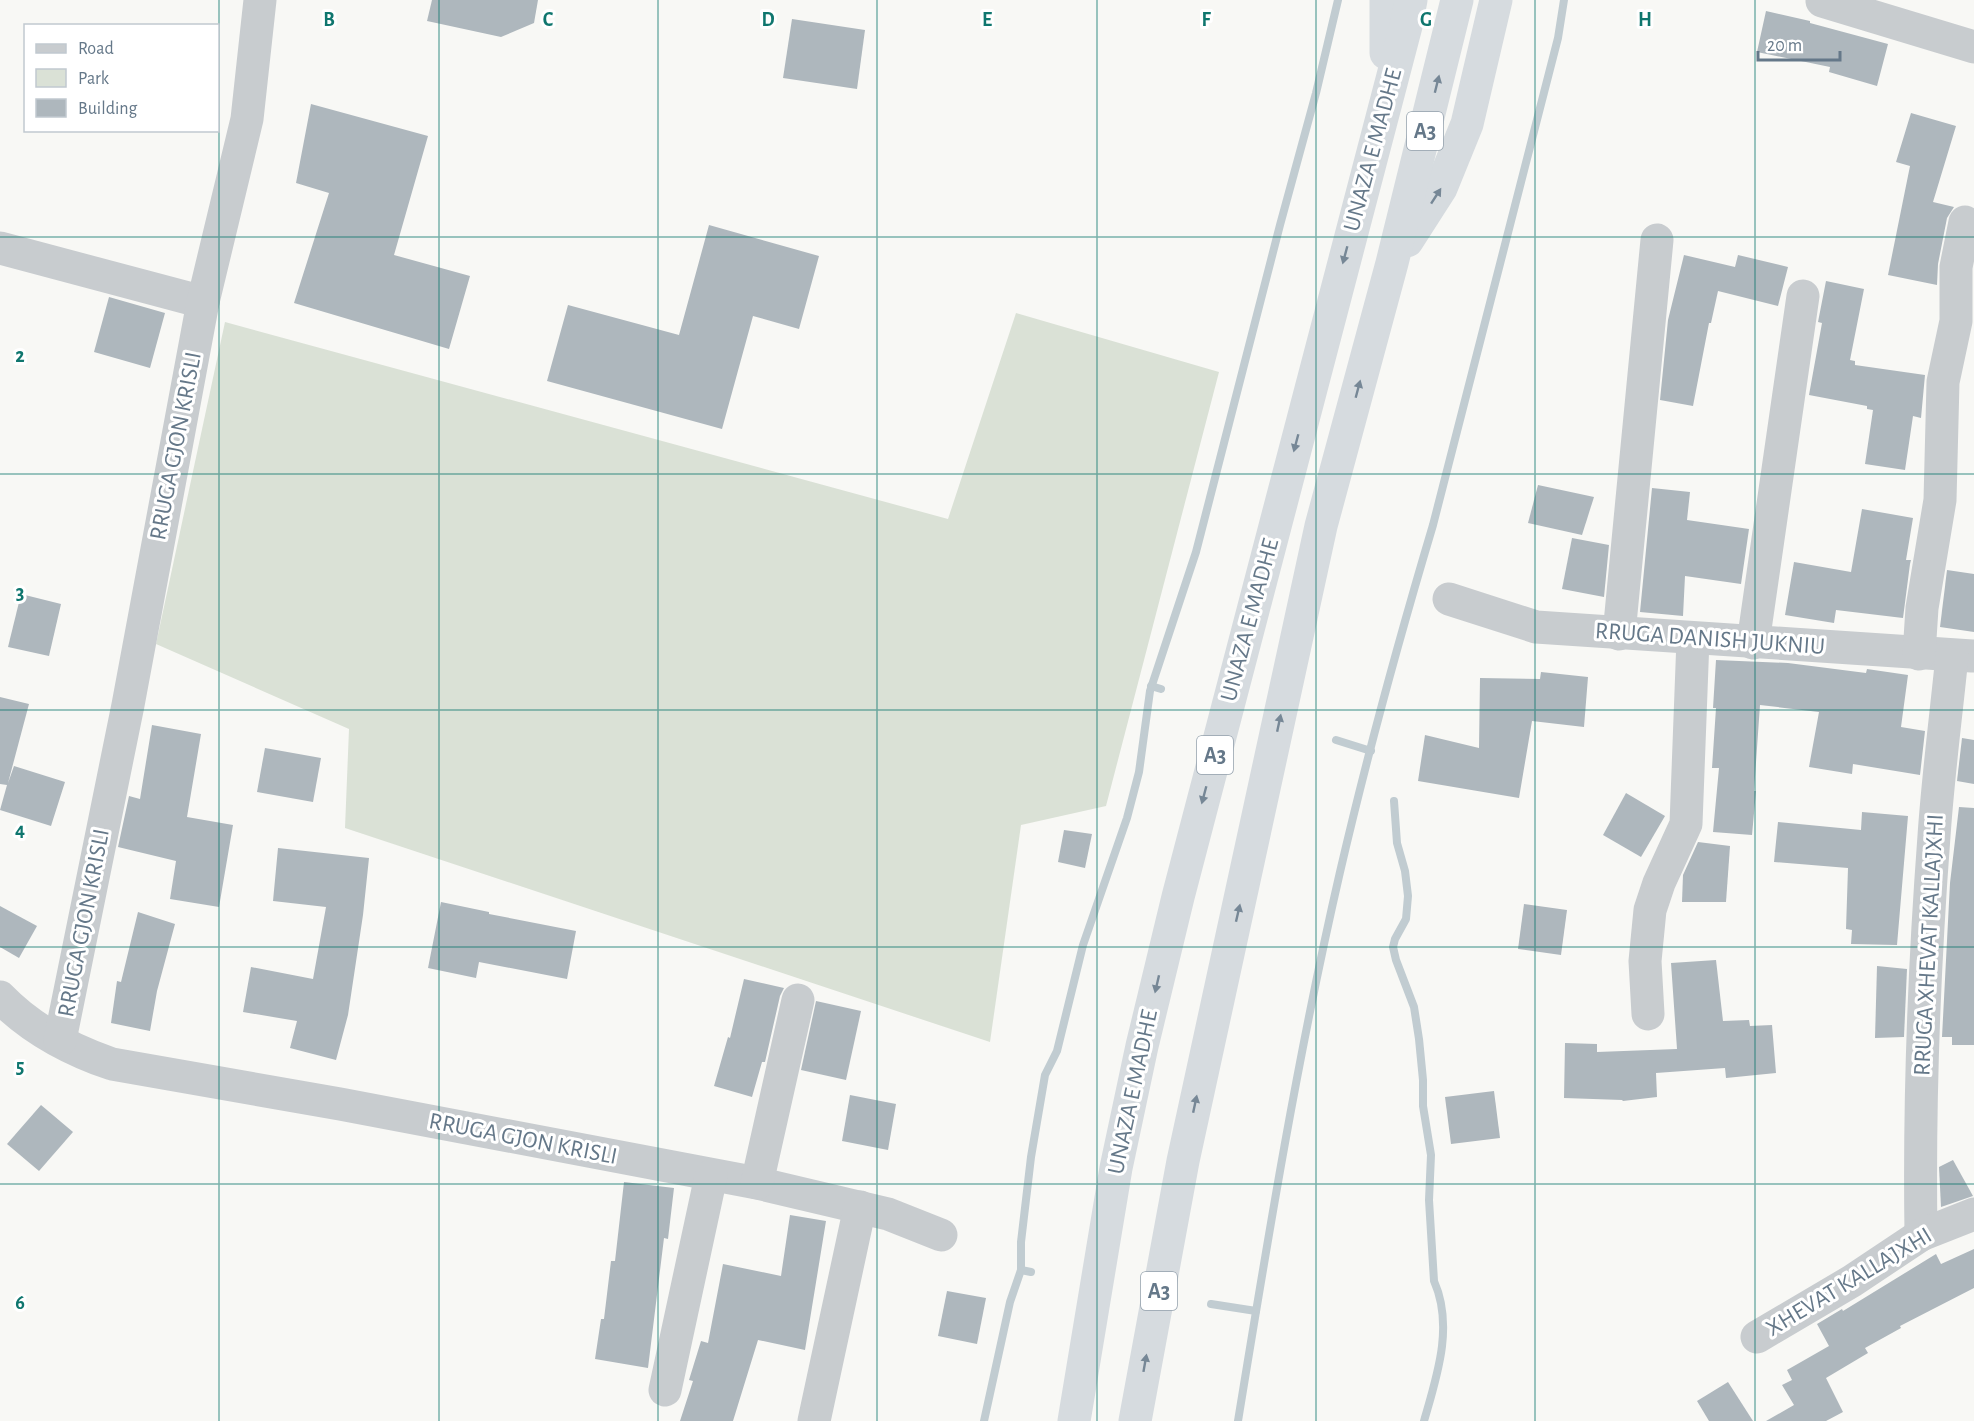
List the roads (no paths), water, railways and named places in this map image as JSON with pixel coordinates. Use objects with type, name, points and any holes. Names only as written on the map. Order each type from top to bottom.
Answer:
[{"type":"highway","points":[[1386,0],[1387,97]]},
{"type":"highway","name":"UNAZA E MADHE","points":[[1074,1421],[1116,1168],[1180,885],[1411,0]]},
{"type":"highway","name":"UNAZA E MADHE","points":[[1135,1421],[1183,1161],[1321,526],[1392,263],[1456,0]]},
{"type":"highway","points":[[1392,263],[1441,188],[1467,123],[1496,0]]},
{"type":"street","name":"RRUGA GJON KRISLI","points":[[260,0],[247,119],[203,303],[128,705],[60,1040],[84,1055],[112,1064],[340,1104],[757,1184],[888,1214],[940,1235]]},
{"type":"street","points":[[1822,1],[1974,47]]},
{"type":"street","points":[[1919,654],[1922,608],[1940,500],[1943,382],[1956,321],[1956,267],[1965,222]]},
{"type":"street","points":[[1619,634],[1657,240]]},
{"type":"street","points":[[0,248],[203,303]]},
{"type":"street","points":[[1753,643],[1803,296]]},
{"type":"street","name":"RRUGA DANISH JUKNIU","points":[[1449,600],[1536,627],[1963,656]]},
{"type":"street","points":[[1648,1014],[1644,961],[1650,910],[1659,883],[1686,824],[1693,639]]},
{"type":"street","name":"RRUGA XHEVAT KALLAJXHI","points":[[1921,1235],[1920,1136],[1934,836],[1963,656]]},
{"type":"street","points":[[0,997],[23,1018],[60,1040]]},
{"type":"street","points":[[757,1184],[798,1000]]},
{"type":"street","points":[[665,1390],[711,1176]]},
{"type":"street","points":[[814,1421],[860,1208]]},
{"type":"street","name":"XHEVAT KALLAJXHI","points":[[1757,1337],[1852,1281],[1921,1235],[1974,1214]]},
{"type":"waterway","points":[[984,1421],[1010,1302],[1021,1270],[1021,1242],[1031,1157],[1045,1075],[1057,1051],[1083,945],[1127,818],[1139,772],[1150,691],[1196,552],[1316,93],[1338,0]]},
{"type":"waterway","points":[[1238,1421],[1297,1077],[1340,872],[1384,698],[1433,525],[1558,38],[1564,0]]},
{"type":"waterway","points":[[1151,686],[1161,689]]},
{"type":"waterway","points":[[1336,740],[1371,751]]},
{"type":"waterway","points":[[1394,801],[1397,843],[1405,871],[1408,896],[1406,919],[1393,947],[1414,1007],[1419,1039],[1423,1106],[1431,1155],[1429,1200],[1434,1281],[1443,1316],[1438,1369],[1424,1421]]},
{"type":"waterway","points":[[1021,1270],[1031,1272]]},
{"type":"waterway","points":[[1211,1304],[1256,1311]]}]
